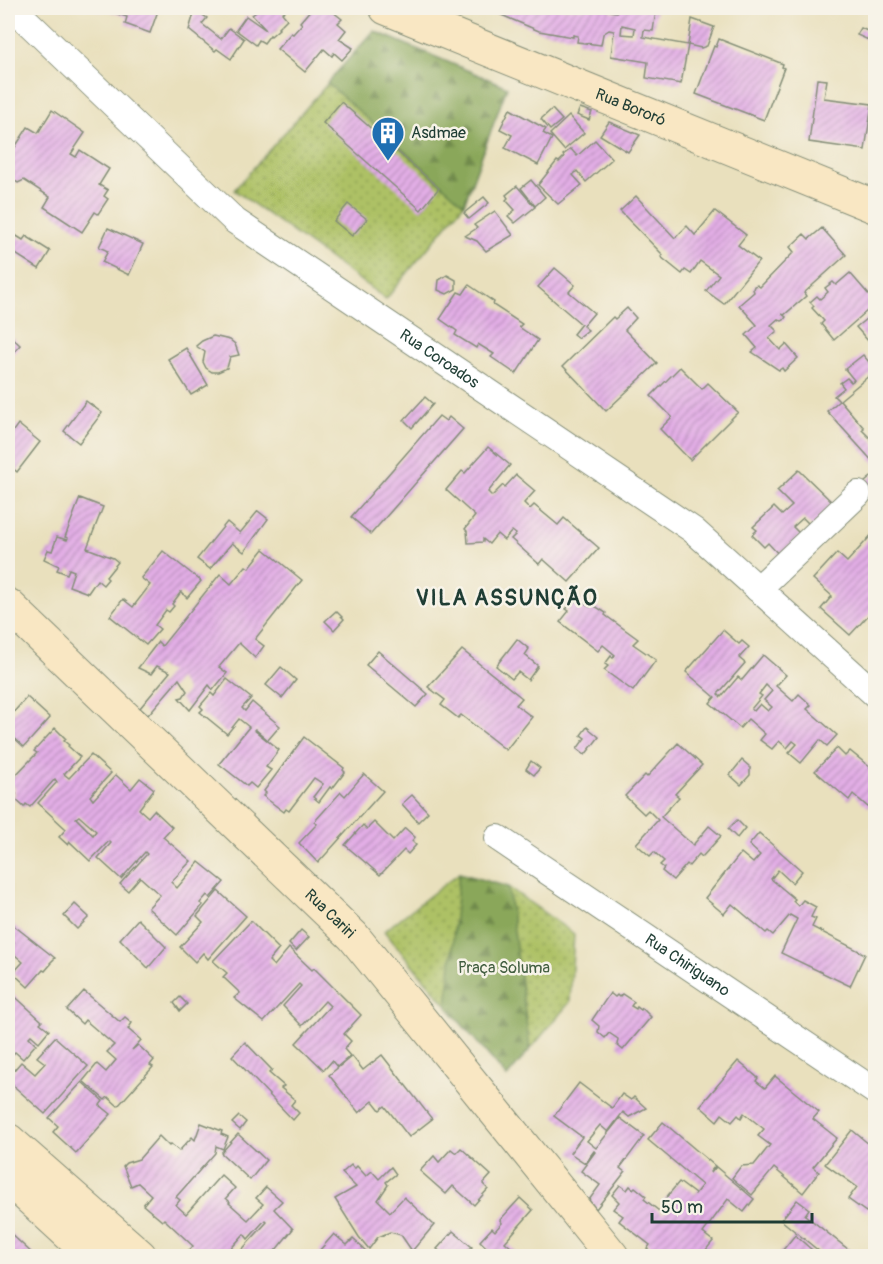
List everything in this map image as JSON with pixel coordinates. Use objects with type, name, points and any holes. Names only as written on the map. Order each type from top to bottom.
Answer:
[{"type":"street","name":"Rua Coroados","points":[[13,8],[235,221],[693,530],[876,695]]},
{"type":"street","name":"Rua Bororó","points":[[386,8],[876,207]]},
{"type":"street","points":[[758,589],[858,494]]},
{"type":"street","name":"Rua Cariri","points":[[8,605],[353,936],[612,1257]]},
{"type":"street","name":"Rua Chiriguano","points":[[498,838],[876,1092]]},
{"type":"street","points":[[8,1140],[140,1257]]},
{"type":"street","points":[[8,1178],[93,1257]]},
{"type":"green space","points":[[374,31],[507,87],[464,204],[386,299],[234,190]]},
{"type":"green space","points":[[374,31],[507,87],[464,204],[327,83]]},
{"type":"green space","name":"Praça Soluma","points":[[459,873],[508,887],[574,934],[570,1002],[507,1077],[384,931]]},
{"type":"green space","points":[[459,873],[508,887],[530,1049],[507,1077],[447,1007]]},
{"type":"building","points":[[96,8],[159,8],[150,33],[125,24],[127,17],[103,9],[102,12],[95,10]]},
{"type":"building","points":[[262,8],[289,8],[282,13],[287,19],[279,29],[264,43],[259,40],[256,45],[236,30],[246,16],[266,30],[252,15]]},
{"type":"building","points":[[312,8],[328,8],[342,19],[338,23],[346,30],[339,39],[353,48],[342,60],[334,53],[332,56],[324,49],[305,72],[277,49],[302,24],[300,22]]},
{"type":"building","points":[[485,8],[611,8],[611,11],[617,12],[618,8],[625,8],[656,11],[653,31],[644,30],[643,37],[688,45],[681,84],[646,78],[648,62],[611,56],[614,31],[609,30],[603,34],[601,45],[577,42],[578,36],[539,31]],"holes":[[[622,25],[635,28],[634,35],[621,34]]]},
{"type":"building","points":[[195,10],[207,18],[202,24],[221,39],[229,28],[244,39],[231,59],[217,49],[215,51],[189,30]]},
{"type":"building","points":[[692,19],[714,27],[707,46],[701,48],[688,45]]},
{"type":"building","points":[[861,28],[876,35],[873,42],[857,35]]},
{"type":"building","points":[[719,39],[783,64],[784,68],[764,120],[696,94],[714,46],[716,47]]},
{"type":"building","points":[[817,79],[827,80],[824,98],[872,104],[865,150],[809,142]]},
{"type":"building","name":"Asdmae","points":[[341,102],[439,188],[421,210],[323,123]]},
{"type":"building","points":[[580,108],[592,112],[589,120],[577,115]]},
{"type":"building","points":[[510,109],[546,129],[543,133],[552,138],[538,165],[505,148],[512,135],[500,129]]},
{"type":"building","points":[[552,109],[562,120],[550,130],[541,119]]},
{"type":"building","points":[[52,110],[85,133],[71,154],[76,157],[80,150],[109,169],[99,185],[108,190],[104,196],[108,199],[98,214],[95,212],[82,232],[44,207],[50,197],[24,180],[18,183],[8,177],[8,158],[28,127],[38,133]]},
{"type":"building","points":[[569,116],[584,133],[564,150],[550,134]]},
{"type":"building","points":[[609,122],[640,135],[628,152],[600,135]]},
{"type":"building","points":[[595,140],[612,159],[586,182],[577,171],[573,175],[582,185],[558,204],[538,185],[557,161],[559,162],[564,157],[563,155],[571,149],[577,156]]},
{"type":"building","points":[[531,180],[545,197],[535,206],[521,188]]},
{"type":"building","points":[[517,186],[535,207],[515,223],[508,216],[515,210],[506,200],[508,198],[506,195]]},
{"type":"building","points":[[636,196],[675,238],[687,226],[695,235],[715,211],[746,235],[738,245],[759,261],[724,304],[706,291],[719,275],[700,261],[691,274],[685,270],[682,274],[661,257],[663,255],[620,211]]},
{"type":"building","points":[[484,197],[489,203],[469,219],[464,213]]},
{"type":"building","points":[[348,204],[367,219],[352,236],[334,221]]},
{"type":"building","points":[[495,211],[513,235],[486,251],[477,241],[465,236],[477,228],[474,225]]},
{"type":"building","points":[[108,228],[143,244],[129,275],[102,262],[108,251],[99,247]]},
{"type":"building","points":[[822,228],[846,255],[804,293],[806,296],[784,315],[782,314],[786,317],[784,320],[778,319],[771,325],[777,331],[769,338],[780,350],[786,344],[798,358],[784,371],[782,368],[779,370],[752,352],[757,348],[746,335],[757,325],[739,305],[754,292],[754,286],[760,287],[794,252],[790,247],[804,234],[809,239]]},
{"type":"building","points":[[15,235],[23,240],[26,236],[50,251],[39,269],[8,249],[8,236]]},
{"type":"building","points":[[555,268],[575,285],[569,292],[594,313],[583,326],[588,330],[578,338],[573,334],[581,324],[538,287]]},
{"type":"building","points":[[850,273],[876,303],[834,340],[821,324],[824,321],[812,308],[814,306],[810,302],[817,296],[820,299],[828,292],[825,288],[833,282],[836,285]]},
{"type":"building","points":[[447,275],[456,280],[456,289],[447,294],[438,290],[439,280]]},
{"type":"building","points":[[469,285],[494,302],[493,305],[522,324],[519,327],[538,340],[516,374],[491,357],[494,354],[478,344],[476,348],[455,335],[457,331],[440,319],[458,292],[463,294]]},
{"type":"building","points":[[627,308],[636,318],[625,330],[657,363],[606,411],[563,366],[613,317],[615,319]]},
{"type":"building","points":[[876,311],[876,350],[856,327]]},
{"type":"building","points":[[8,334],[20,345],[8,360]]},
{"type":"building","points":[[213,336],[230,340],[235,344],[239,355],[230,357],[227,368],[218,372],[212,372],[206,368],[203,362],[205,352],[196,346]]},
{"type":"building","points":[[186,348],[208,385],[191,395],[168,359]]},
{"type":"building","points":[[863,355],[876,370],[840,400],[864,428],[862,430],[876,444],[876,465],[827,411],[839,401],[834,396],[844,388],[840,383],[847,378],[851,382],[854,380],[845,369]]},
{"type":"building","points":[[680,367],[702,389],[708,383],[738,412],[690,460],[660,429],[672,417],[651,396]]},
{"type":"building","points":[[425,397],[433,404],[412,428],[404,420]]},
{"type":"building","points":[[86,401],[102,413],[79,443],[64,431]]},
{"type":"building","points":[[439,416],[446,421],[449,417],[463,429],[371,534],[351,517]]},
{"type":"building","points":[[18,424],[40,442],[17,472],[11,467],[8,472],[8,438]]},
{"type":"building","points":[[488,447],[510,465],[488,492],[492,496],[516,475],[535,491],[524,503],[530,509],[534,505],[558,525],[564,518],[599,548],[569,582],[543,559],[539,564],[511,539],[516,534],[512,531],[504,540],[497,534],[489,544],[483,539],[483,542],[468,543],[465,529],[475,516],[446,490],[462,471],[465,473]]},
{"type":"building","points":[[799,470],[837,507],[813,528],[803,518],[793,527],[804,538],[782,558],[768,543],[764,547],[752,535],[757,530],[753,527],[774,507],[782,515],[792,506],[777,491]]},
{"type":"building","points":[[876,473],[876,503],[860,486]]},
{"type":"building","points":[[80,498],[103,507],[87,548],[118,562],[106,577],[108,579],[103,585],[97,580],[88,593],[69,586],[74,571],[69,569],[67,574],[57,570],[59,566],[44,559],[48,550],[52,551],[57,537],[67,540],[68,538],[65,537]]},
{"type":"building","points":[[258,511],[268,519],[244,552],[232,543],[210,569],[197,559],[227,522],[240,533]]},
{"type":"building","points":[[876,530],[876,587],[871,593],[876,597],[876,607],[850,635],[821,609],[832,596],[813,579],[837,553],[847,562]]},
{"type":"building","points":[[264,549],[302,580],[255,639],[264,646],[255,658],[239,643],[219,667],[227,673],[213,690],[209,685],[190,710],[179,698],[183,697],[187,691],[179,679],[148,715],[140,708],[170,672],[157,666],[151,674],[138,668],[158,642],[162,646],[220,574],[231,584],[246,566],[249,568]]},
{"type":"building","points":[[163,551],[201,581],[187,598],[181,592],[172,604],[174,606],[169,612],[166,610],[155,625],[160,629],[146,645],[110,616],[123,599],[133,607],[150,585],[141,578]]},
{"type":"building","points":[[578,598],[590,607],[592,604],[606,613],[605,615],[638,639],[633,644],[656,660],[633,691],[604,670],[608,666],[605,664],[611,656],[613,658],[615,655],[603,645],[598,651],[560,622],[569,611],[566,609]]},
{"type":"building","points":[[336,611],[344,619],[334,630],[325,621]]},
{"type":"building","points":[[723,630],[739,644],[742,641],[749,647],[739,658],[745,663],[718,694],[721,697],[738,677],[742,680],[763,655],[786,675],[776,686],[793,701],[799,694],[811,705],[807,709],[837,735],[827,746],[820,740],[801,763],[789,753],[797,744],[793,741],[787,748],[779,741],[772,749],[760,740],[765,734],[748,719],[740,728],[710,703],[715,697],[686,672]],"holes":[[[766,685],[772,691],[764,700],[772,707],[768,711],[760,704],[754,711],[751,709],[762,696],[759,694]]]},
{"type":"building","points":[[517,639],[529,649],[525,655],[538,666],[528,680],[518,672],[512,679],[496,666]]},
{"type":"building","points":[[462,650],[522,698],[516,705],[532,717],[506,750],[461,715],[458,718],[441,705],[445,700],[428,687]]},
{"type":"building","points":[[378,651],[428,694],[416,707],[366,665]]},
{"type":"building","points":[[281,667],[296,680],[282,698],[266,685]]},
{"type":"building","points":[[227,679],[251,698],[242,708],[245,711],[252,702],[280,726],[268,740],[254,730],[279,750],[266,767],[271,770],[256,788],[250,783],[247,786],[219,764],[249,727],[239,719],[227,734],[200,712],[203,709],[200,706],[211,693],[214,696]]},
{"type":"building","points":[[27,697],[50,718],[24,747],[10,734],[8,737],[8,709],[12,714]]},
{"type":"building","points":[[587,727],[599,737],[585,755],[577,749],[585,738],[581,735]]},
{"type":"building","points":[[55,728],[66,739],[64,741],[68,746],[80,757],[64,774],[69,778],[91,755],[111,773],[90,796],[93,800],[116,775],[131,789],[140,778],[154,789],[139,809],[148,817],[154,810],[172,827],[163,837],[191,861],[171,882],[177,888],[199,862],[224,882],[210,898],[207,895],[200,903],[203,905],[177,935],[148,908],[160,895],[140,877],[128,891],[120,884],[147,854],[145,852],[121,879],[98,858],[111,843],[109,841],[90,861],[70,842],[68,845],[59,837],[66,829],[38,803],[57,782],[55,779],[30,807],[26,804],[24,807],[13,797],[16,794],[13,791],[15,788],[9,782],[37,753],[34,751]],"holes":[[[79,816],[96,831],[93,835],[76,818]]]},
{"type":"building","points":[[304,737],[344,768],[345,772],[319,802],[313,797],[323,784],[314,778],[289,811],[286,809],[284,812],[263,796],[266,793],[264,791]]},
{"type":"building","points":[[678,743],[702,765],[675,794],[679,797],[661,817],[693,845],[709,826],[721,836],[702,857],[699,854],[673,880],[662,871],[664,868],[660,865],[664,861],[654,852],[650,856],[636,844],[658,820],[648,810],[644,814],[625,796],[645,775],[647,777]]},
{"type":"building","points":[[837,748],[845,756],[850,751],[876,772],[876,801],[872,805],[868,807],[853,794],[849,800],[815,771]]},
{"type":"building","points":[[742,760],[750,767],[750,775],[741,785],[730,775]]},
{"type":"building","points":[[531,761],[540,768],[534,775],[526,769]]},
{"type":"building","points":[[364,774],[383,791],[318,863],[299,843],[317,824],[314,822],[341,792],[345,796]]},
{"type":"building","points":[[412,795],[428,812],[418,822],[402,804]]},
{"type":"building","points":[[737,820],[745,828],[737,838],[728,829]]},
{"type":"building","points":[[374,822],[393,841],[405,828],[415,837],[412,841],[416,845],[408,854],[404,850],[380,875],[345,845],[363,825],[367,829]]},
{"type":"building","points":[[759,833],[802,871],[792,883],[778,870],[771,879],[795,899],[793,901],[798,906],[803,900],[816,907],[811,917],[816,919],[812,927],[865,954],[850,986],[781,953],[797,919],[790,915],[773,935],[768,931],[766,933],[732,904],[724,914],[705,898],[741,853],[753,863],[760,855],[749,845]]},
{"type":"building","points":[[218,891],[246,916],[208,959],[203,953],[195,962],[180,947],[203,922],[197,916]]},
{"type":"building","points":[[75,904],[89,917],[77,929],[64,916]]},
{"type":"building","points":[[138,919],[166,947],[148,968],[120,939]]},
{"type":"building","points":[[8,921],[55,958],[28,987],[13,973],[23,962],[8,949],[14,942],[8,936]]},
{"type":"building","points":[[251,921],[279,949],[269,961],[274,966],[289,948],[312,970],[314,968],[361,1015],[344,1034],[351,1041],[344,1049],[350,1056],[337,1067],[332,1061],[324,1070],[296,1043],[330,1006],[325,1001],[302,1026],[283,1006],[301,986],[299,984],[264,1022],[234,998],[240,993],[223,977],[227,973],[213,961]]},
{"type":"building","points":[[301,930],[309,937],[296,951],[289,944]]},
{"type":"building","points":[[8,990],[49,1030],[39,1042],[31,1035],[29,1037],[36,1044],[23,1059],[15,1052],[12,1055],[8,1052]]},
{"type":"building","points":[[84,991],[120,1022],[125,1017],[132,1023],[128,1029],[141,1040],[132,1050],[138,1045],[154,1060],[150,1065],[153,1067],[118,1106],[108,1097],[105,1100],[83,1081],[97,1064],[106,1072],[116,1060],[107,1052],[114,1045],[85,1020],[82,1024],[67,1010]]},
{"type":"building","points":[[610,993],[615,997],[622,994],[634,1002],[631,1006],[641,1010],[642,1008],[651,1017],[623,1050],[617,1045],[618,1039],[609,1033],[605,1038],[598,1032],[599,1026],[592,1020]]},
{"type":"building","points":[[180,997],[187,1004],[180,1011],[174,1003]]},
{"type":"building","points":[[55,1037],[88,1066],[45,1114],[8,1081],[8,1077],[21,1062],[35,1074],[45,1063],[37,1057]]},
{"type":"building","points":[[245,1042],[272,1070],[269,1073],[284,1086],[281,1088],[295,1100],[291,1105],[299,1113],[293,1120],[232,1056]]},
{"type":"building","points":[[382,1055],[432,1119],[409,1137],[385,1106],[380,1110],[373,1101],[359,1113],[329,1075],[352,1056],[363,1070]]},
{"type":"building","points":[[738,1061],[758,1078],[756,1081],[765,1088],[775,1076],[819,1112],[813,1119],[837,1138],[813,1167],[819,1172],[803,1193],[774,1168],[752,1195],[732,1178],[741,1166],[754,1165],[770,1145],[758,1136],[764,1129],[744,1113],[741,1118],[738,1115],[732,1122],[722,1114],[717,1121],[700,1106]]},
{"type":"building","points":[[82,1082],[103,1101],[100,1105],[111,1114],[76,1153],[53,1132],[58,1126],[49,1118]]},
{"type":"building","points":[[579,1083],[612,1108],[622,1094],[631,1100],[634,1097],[646,1108],[629,1117],[623,1112],[608,1132],[600,1125],[587,1141],[596,1148],[620,1118],[644,1136],[620,1168],[625,1172],[596,1209],[589,1200],[600,1185],[581,1171],[595,1152],[585,1163],[570,1153],[582,1137],[554,1116]]},
{"type":"building","points":[[239,1116],[246,1122],[240,1130],[232,1123]]},
{"type":"building","points":[[663,1122],[715,1166],[711,1173],[716,1167],[754,1199],[744,1212],[728,1199],[703,1233],[713,1241],[701,1256],[656,1256],[647,1249],[650,1245],[619,1221],[623,1216],[613,1209],[619,1202],[612,1195],[620,1185],[627,1190],[630,1186],[633,1189],[635,1187],[646,1196],[644,1199],[663,1214],[671,1205],[664,1200],[679,1182],[695,1194],[702,1185],[648,1140]]},
{"type":"building","points":[[201,1123],[222,1131],[221,1134],[228,1137],[223,1149],[216,1146],[215,1153],[176,1197],[180,1200],[176,1205],[186,1214],[221,1175],[235,1188],[226,1198],[229,1203],[248,1220],[263,1204],[256,1198],[266,1187],[282,1201],[274,1209],[293,1229],[271,1256],[240,1256],[238,1254],[267,1222],[265,1220],[248,1239],[244,1234],[227,1253],[231,1256],[193,1256],[188,1252],[193,1246],[164,1219],[162,1221],[143,1205],[151,1195],[138,1183],[131,1186],[123,1166],[126,1163],[139,1159],[159,1136],[169,1146],[171,1144],[179,1151],[192,1137],[195,1140]]},
{"type":"building","points":[[852,1130],[876,1150],[876,1204],[874,1202],[866,1212],[848,1199],[857,1187],[825,1164]]},
{"type":"building","points":[[238,1134],[266,1160],[250,1180],[221,1153]]},
{"type":"building","points":[[461,1148],[491,1175],[483,1184],[488,1189],[474,1205],[453,1186],[446,1194],[420,1171],[434,1156],[439,1162],[451,1149],[456,1153]]},
{"type":"building","points":[[351,1165],[354,1169],[357,1166],[366,1176],[372,1171],[379,1179],[391,1167],[396,1174],[386,1182],[388,1185],[378,1200],[390,1212],[404,1197],[434,1225],[412,1251],[401,1235],[390,1232],[378,1237],[369,1249],[359,1237],[335,1199],[356,1187],[342,1173]]},
{"type":"building","points":[[520,1198],[533,1210],[505,1242],[518,1253],[515,1256],[491,1256],[493,1254],[480,1241],[492,1228],[495,1231],[502,1223],[500,1220]]},
{"type":"building","points":[[797,1200],[809,1209],[805,1215],[853,1253],[854,1251],[861,1256],[825,1256],[781,1220]]},
{"type":"building","points":[[8,1231],[35,1256],[8,1256]]},
{"type":"building","points":[[453,1231],[472,1247],[469,1250],[477,1256],[445,1256],[437,1249]]},
{"type":"building","points":[[334,1234],[347,1245],[353,1239],[366,1251],[362,1256],[324,1256],[319,1251]]},
{"type":"building","points":[[795,1235],[812,1250],[806,1256],[778,1256]]},
{"type":"place","name":"Asdmae","points":[[388,162]]},
{"type":"district","name":"VILA ASSUNÇÃO","points":[[507,598]]}]
